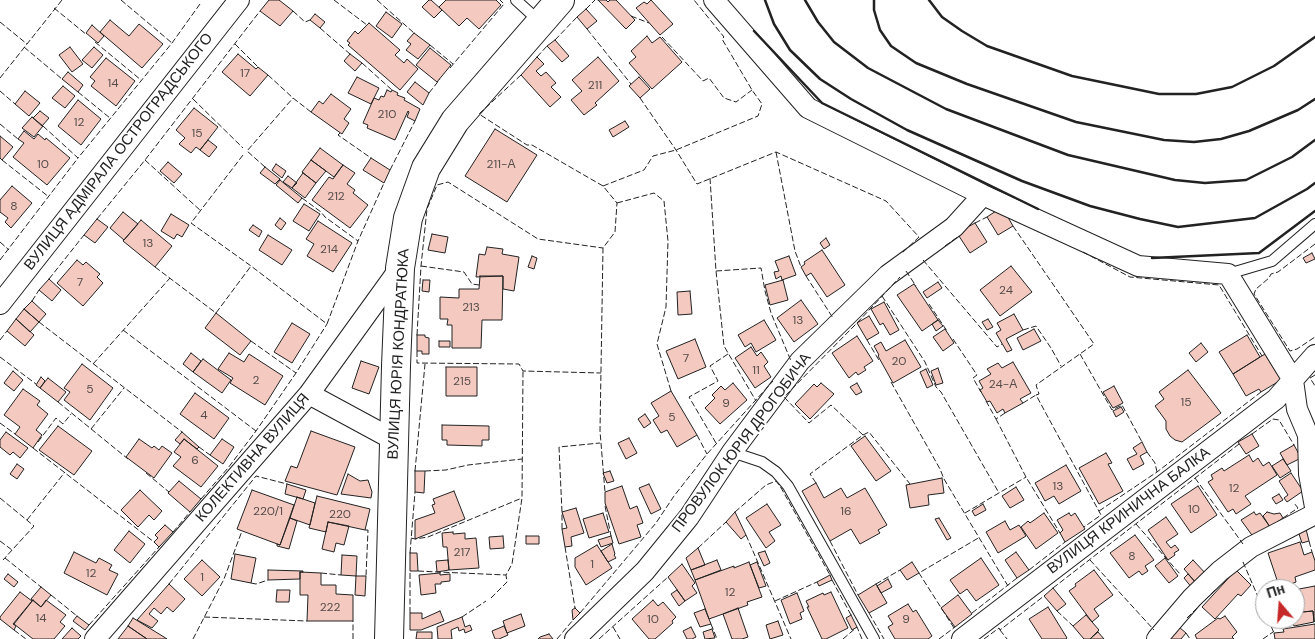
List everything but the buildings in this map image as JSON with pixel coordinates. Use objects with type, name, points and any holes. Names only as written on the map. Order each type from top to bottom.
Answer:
[{"type":"street","name":"ВУЛИЦЯ АДМІРАЛА ОСТРОГРАДСЬКОГО","points":[[0,304],[239,0]]},
{"type":"street","name":"ВУЛИЦЯ ЮРІЯ КОНДРАТЮКА","points":[[389,639],[400,268],[408,218],[426,168],[455,121],[560,0]]},
{"type":"street","points":[[714,0],[808,108],[983,195],[1138,266],[1228,274],[1293,380],[1297,409],[1312,435],[1309,474],[1315,507]]},
{"type":"street","name":"ПРОВУЛОК ЮРІЯ ДРОГОБИЧА","points":[[575,639],[645,571],[689,517],[732,452],[800,361],[888,275],[954,227],[983,195]]},
{"type":"street","name":"КОЛЕКТИВНА ВУЛИЦЯ","points":[[95,639],[309,394],[400,268]]},
{"type":"street","name":"ВУЛИЦЯ КРИНИЧНА БАЛКА","points":[[962,639],[1276,399],[1315,355]]},
{"type":"street","points":[[309,394],[394,440]]},
{"type":"street","points":[[1157,639],[1192,598],[1251,547],[1315,514]]},
{"type":"lane","points":[[516,0],[540,22]]},
{"type":"lane","points":[[1228,274],[1272,261],[1315,224]]},
{"type":"lane","points":[[732,452],[762,462],[776,472],[788,486],[874,639]]},
{"type":"fence","points":[[0,78],[62,0]]},
{"type":"fence","points":[[121,0],[172,43]]},
{"type":"fence","points":[[334,0],[367,25]]},
{"type":"fence","points":[[377,0],[414,33]]},
{"type":"fence","points":[[450,68],[504,4],[500,0]]},
{"type":"fence","points":[[586,9],[595,0]]},
{"type":"fence","points":[[603,186],[644,170],[653,156],[676,150],[758,116],[762,104],[722,39],[724,37],[694,0]]},
{"type":"fence","points":[[43,126],[78,158],[172,43],[200,4]]},
{"type":"fence","points":[[54,8],[87,35]]},
{"type":"fence","points":[[97,219],[260,11]]},
{"type":"fence","points":[[293,11],[305,22],[310,20]]},
{"type":"fence","points":[[631,16],[649,23]]},
{"type":"fence","points":[[555,40],[577,17]]},
{"type":"fence","points":[[0,22],[27,44]]},
{"type":"fence","points":[[320,28],[350,54]]},
{"type":"fence","points":[[587,29],[631,84]]},
{"type":"fence","points":[[662,37],[703,81],[709,78],[724,98],[736,102],[752,90]]},
{"type":"fence","points":[[95,42],[141,80]]},
{"type":"fence","points":[[235,44],[258,67]]},
{"type":"fence","points":[[430,45],[453,64]]},
{"type":"fence","points":[[537,57],[547,46]]},
{"type":"fence","points":[[24,47],[62,79]]},
{"type":"fence","points":[[362,63],[392,90]]},
{"type":"fence","points":[[268,75],[311,112]]},
{"type":"fence","points":[[521,75],[479,114],[527,145],[532,145],[603,186],[617,203],[615,232],[603,248],[600,431],[605,492]]},
{"type":"fence","points":[[429,93],[440,79]]},
{"type":"fence","points":[[0,91],[15,104]]},
{"type":"fence","points":[[78,92],[110,118]]},
{"type":"fence","points":[[265,167],[247,151],[293,98]]},
{"type":"fence","points":[[640,98],[697,184],[776,152],[886,201],[919,237],[901,254]]},
{"type":"fence","points":[[193,99],[243,148]]},
{"type":"fence","points":[[390,170],[415,121]]},
{"type":"fence","points":[[0,124],[18,139]]},
{"type":"fence","points":[[340,133],[338,135],[371,158]]},
{"type":"fence","points":[[776,152],[795,251],[801,267]]},
{"type":"fence","points":[[243,155],[191,223],[327,324],[358,241],[384,183]]},
{"type":"fence","points":[[0,260],[78,158]]},
{"type":"fence","points":[[2,160],[49,197]]},
{"type":"fence","points":[[145,160],[201,211]]},
{"type":"fence","points":[[710,178],[716,271],[724,346],[756,401]]},
{"type":"fence","points":[[417,335],[427,209],[437,185],[448,182],[538,239],[603,248]]},
{"type":"fence","points":[[617,203],[654,193],[664,201],[668,241],[666,307],[657,344],[671,391]]},
{"type":"fence","points":[[302,198],[358,241]]},
{"type":"fence","points":[[975,223],[987,217]]},
{"type":"fence","points":[[1013,226],[1094,344],[1036,385],[1039,394],[1036,395],[1101,515],[1084,527]]},
{"type":"fence","points":[[49,279],[84,235]]},
{"type":"fence","points":[[945,246],[959,236]]},
{"type":"fence","points":[[0,242],[9,250]]},
{"type":"fence","points":[[1315,244],[1278,272],[1271,274],[1256,289],[1254,294],[1290,351],[1297,349],[1315,337]]},
{"type":"fence","points":[[1083,252],[1130,277],[1219,285],[1262,356]]},
{"type":"fence","points":[[923,260],[997,347],[1002,344]]},
{"type":"fence","points":[[155,267],[216,313],[251,266]]},
{"type":"fence","points":[[421,266],[464,272],[472,284],[479,285]]},
{"type":"fence","points":[[716,271],[761,268],[771,313],[791,361]]},
{"type":"fence","points":[[906,271],[916,286]]},
{"type":"fence","points":[[806,276],[833,318]]},
{"type":"fence","points":[[863,435],[831,405],[809,423],[784,397],[900,277]]},
{"type":"fence","points":[[93,364],[170,278]]},
{"type":"fence","points":[[32,301],[39,290]]},
{"type":"fence","points":[[882,296],[925,362],[936,387],[941,392],[999,493]]},
{"type":"fence","points":[[929,304],[947,331]]},
{"type":"fence","points":[[39,322],[182,432]]},
{"type":"fence","points":[[201,499],[256,431],[327,324]]},
{"type":"fence","points":[[1023,330],[1036,326],[1061,366]]},
{"type":"fence","points":[[123,330],[256,431]]},
{"type":"fence","points":[[0,340],[7,331]]},
{"type":"fence","points":[[953,339],[977,375],[973,378],[981,392]]},
{"type":"fence","points":[[867,340],[880,362]]},
{"type":"fence","points":[[251,341],[296,373]]},
{"type":"fence","points":[[417,351],[417,363],[519,364],[523,371],[601,373]]},
{"type":"fence","points":[[716,443],[689,397],[718,381],[710,366],[728,354]]},
{"type":"fence","points":[[1080,354],[1112,410],[1122,405],[1142,442]]},
{"type":"fence","points":[[0,357],[36,384]]},
{"type":"fence","points":[[415,471],[425,364]]},
{"type":"fence","points":[[491,598],[507,582],[506,575],[512,564],[522,498],[523,371]]},
{"type":"fence","points":[[1315,375],[1310,378],[1315,386]]},
{"type":"fence","points":[[580,613],[656,523],[674,496],[707,454],[773,381]]},
{"type":"fence","points":[[891,382],[944,479],[1008,586]]},
{"type":"fence","points":[[91,429],[124,388]]},
{"type":"fence","points":[[1099,511],[1157,472],[1261,392]]},
{"type":"fence","points":[[1023,403],[1036,395]]},
{"type":"fence","points":[[986,401],[996,419],[1005,413]]},
{"type":"fence","points":[[58,402],[128,459]]},
{"type":"fence","points":[[38,442],[56,418],[63,424],[71,414]]},
{"type":"fence","points":[[996,419],[1026,477],[1060,533]]},
{"type":"fence","points":[[1252,434],[1273,419],[1279,420],[1294,445]]},
{"type":"fence","points":[[0,423],[15,434]]},
{"type":"fence","points":[[816,483],[810,474],[869,432],[910,484]]},
{"type":"fence","points":[[697,435],[707,454]]},
{"type":"fence","points":[[562,529],[559,447],[600,443]]},
{"type":"fence","points":[[1053,588],[1239,444]]},
{"type":"fence","points":[[199,447],[210,455]]},
{"type":"fence","points":[[33,448],[154,542]]},
{"type":"fence","points":[[1147,452],[1155,463],[1157,472]]},
{"type":"fence","points":[[425,471],[446,470],[468,465],[522,459]]},
{"type":"fence","points":[[27,520],[65,472]]},
{"type":"fence","points":[[146,473],[169,492]]},
{"type":"fence","points":[[169,584],[256,476],[287,484]]},
{"type":"fence","points":[[965,513],[1026,477]]},
{"type":"fence","points":[[1195,478],[1243,544]]},
{"type":"fence","points":[[735,512],[766,485],[776,481],[830,575]]},
{"type":"fence","points":[[410,553],[415,492]]},
{"type":"fence","points":[[0,498],[34,526],[3,560]]},
{"type":"fence","points":[[411,538],[428,537],[522,498]]},
{"type":"fence","points":[[1283,518],[1298,508],[1294,503]]},
{"type":"fence","points":[[605,506],[611,536]]},
{"type":"fence","points":[[173,532],[190,512]]},
{"type":"fence","points":[[698,548],[726,522]]},
{"type":"fence","points":[[1136,524],[1180,574]]},
{"type":"fence","points":[[365,530],[368,530],[366,576]]},
{"type":"fence","points":[[193,639],[224,579],[242,531]]},
{"type":"fence","points":[[746,535],[791,639]]},
{"type":"fence","points":[[954,628],[919,573],[980,537]]},
{"type":"fence","points":[[0,541],[12,550]]},
{"type":"fence","points":[[830,541],[858,595]]},
{"type":"fence","points":[[1309,541],[1312,552]]},
{"type":"fence","points":[[1029,570],[1065,542]]},
{"type":"fence","points":[[89,625],[159,547]]},
{"type":"fence","points":[[565,547],[575,608]]},
{"type":"fence","points":[[5,558],[41,587]]},
{"type":"fence","points":[[1090,560],[1154,630]]},
{"type":"fence","points":[[1243,562],[1255,590]]},
{"type":"fence","points":[[876,584],[900,570]]},
{"type":"fence","points":[[410,571],[410,613]]},
{"type":"fence","points":[[418,571],[506,575]]},
{"type":"fence","points":[[321,573],[341,575]]},
{"type":"fence","points":[[599,639],[668,577]]},
{"type":"fence","points":[[972,613],[1017,578]]},
{"type":"fence","points":[[251,583],[256,584],[268,580]]},
{"type":"fence","points":[[832,580],[851,615]]},
{"type":"fence","points":[[775,601],[817,582]]},
{"type":"fence","points":[[1187,618],[1217,588]]},
{"type":"fence","points":[[51,595],[77,616]]},
{"type":"fence","points":[[984,639],[999,628],[1000,630],[1044,596]]},
{"type":"fence","points":[[462,617],[486,601]]},
{"type":"fence","points":[[1057,611],[1073,626]]},
{"type":"fence","points":[[869,613],[884,639]]},
{"type":"fence","points":[[204,617],[307,621]]},
{"type":"fence","points":[[557,639],[573,620]]},
{"type":"fence","points":[[353,621],[353,639]]},
{"type":"fence","points":[[711,624],[717,639]]},
{"type":"fence","points":[[613,627],[620,639]]},
{"type":"fence","points":[[843,639],[857,627],[862,639]]},
{"type":"fence","points":[[939,639],[955,627]]},
{"type":"fence","points":[[1272,629],[1274,633]]},
{"type":"fence","points":[[14,630],[26,639]]},
{"type":"fence","points":[[1000,630],[1007,639]]},
{"type":"fence","points":[[1263,639],[1273,632]]},
{"type":"fence","points":[[1186,633],[1190,639]]},
{"type":"wall","points":[[765,0],[774,24],[790,50],[820,79],[851,99],[907,130],[1022,181],[1090,206],[1178,227],[1255,218],[1315,183]]},
{"type":"wall","points":[[805,0],[818,22],[834,42],[868,68],[946,109],[1068,155],[1175,180],[1205,183],[1246,180],[1292,157],[1315,140]]},
{"type":"wall","points":[[874,0],[874,10],[880,30],[891,46],[916,63],[967,84],[1076,122],[1164,140],[1194,142],[1221,139],[1249,131],[1298,110],[1315,99]]},
{"type":"wall","points":[[929,0],[942,17],[987,46],[1072,76],[1159,94],[1196,94],[1232,87],[1274,66],[1315,37]]},
{"type":"wall","points":[[754,31],[822,103],[1038,209]]},
{"type":"wall","points":[[1152,258],[1259,253],[1315,211]]}]
